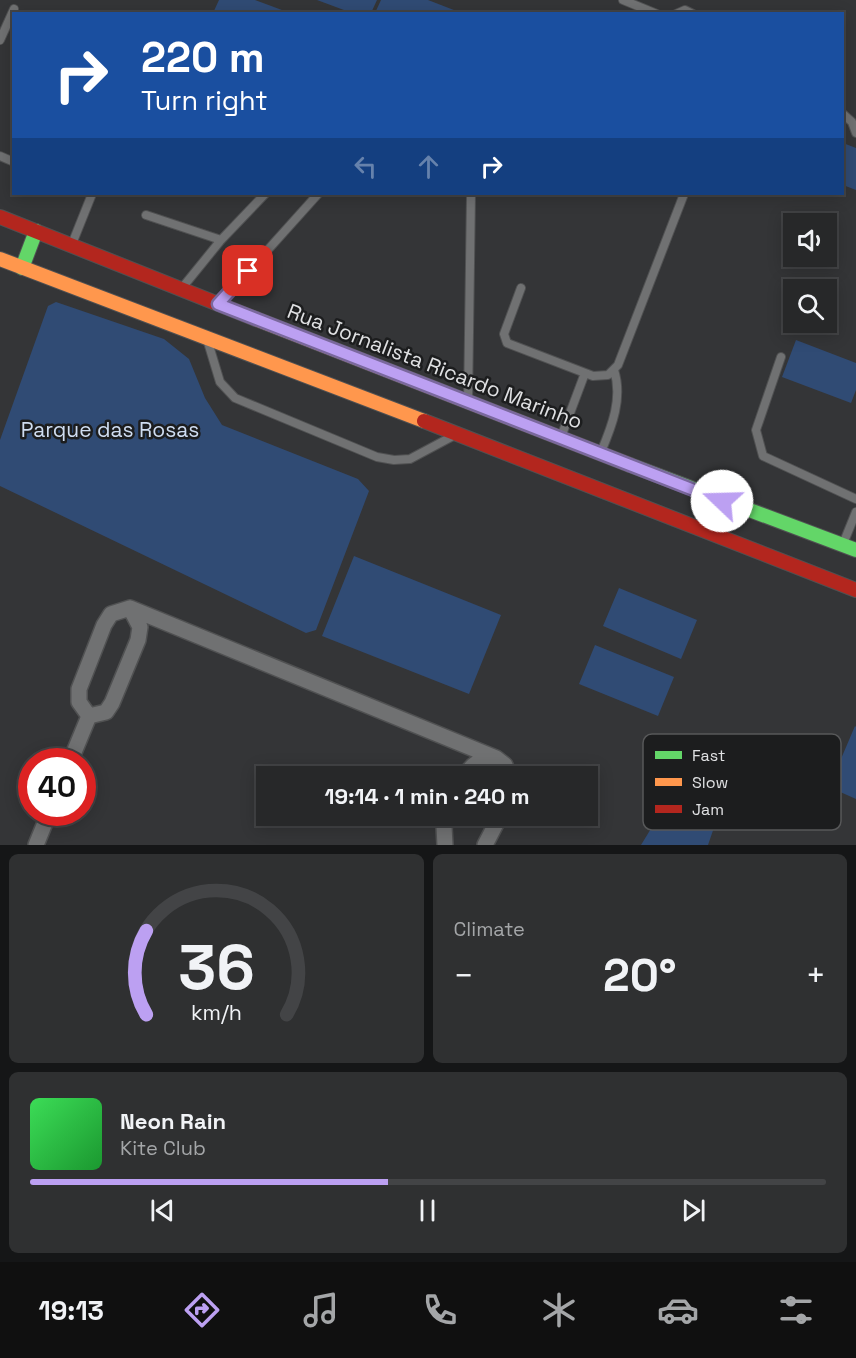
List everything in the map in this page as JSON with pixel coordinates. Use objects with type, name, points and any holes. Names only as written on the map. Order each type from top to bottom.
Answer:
[{"type":"street","name":"Rua Jornalista Ricardo Marinho","points":[[0,217],[181,289],[212,319],[463,419],[561,438],[856,550]]},
{"type":"street","points":[[22,268],[36,231]]},
{"type":"street","name":"Rua Jornalista Ricardo Marinho","points":[[0,259],[22,268],[212,319],[463,419],[729,539],[856,590]]},
{"type":"street","points":[[729,539],[726,528],[727,520],[743,508]]},
{"type":"street","points":[[89,716],[106,712],[112,703],[138,640],[140,627],[130,608]]},
{"type":"street","points":[[89,716],[79,702],[79,689],[104,625],[111,614],[130,608],[496,758],[505,766]]},
{"type":"street","points":[[76,748],[89,716]]},
{"type":"street","points":[[474,766],[484,758],[496,758]]},
{"type":"street","points":[[36,845],[44,826]]},
{"type":"street","points":[[444,826],[445,845]]},
{"type":"street","points":[[485,845],[495,826]]},
{"type":"lane","points":[[623,0],[652,12]]},
{"type":"lane","points":[[0,40],[12,13]]},
{"type":"lane","points":[[844,115],[852,122],[855,131]]},
{"type":"lane","points":[[71,245],[92,195]]},
{"type":"lane","points":[[181,289],[221,240],[264,195]]},
{"type":"lane","points":[[317,195],[212,319],[220,382],[235,398],[377,457],[410,459],[463,419],[471,195]]},
{"type":"lane","points":[[601,454],[618,400],[619,384],[614,370],[684,195]]},
{"type":"lane","points":[[146,215],[221,240]]},
{"type":"lane","points":[[521,288],[504,340],[585,374],[602,376],[614,370]]},
{"type":"lane","points":[[781,357],[756,430],[763,456],[856,499]]},
{"type":"lane","points":[[561,438],[585,374]]},
{"type":"lane","points":[[842,545],[856,512]]},
{"type":"green space","points":[[219,0],[255,0],[287,12],[213,12]]},
{"type":"green space","points":[[317,0],[377,0],[371,12],[349,12]]},
{"type":"green space","points":[[381,0],[428,0],[459,12],[375,12]]},
{"type":"green space","points":[[844,143],[856,148],[856,190],[844,185]]},
{"type":"green space","name":"Parque das Rosas","points":[[56,302],[164,339],[189,359],[205,398],[222,425],[358,479],[369,491],[316,630],[306,633],[0,486],[0,440],[48,306]]},
{"type":"green space","points":[[796,340],[856,363],[856,390],[851,403],[782,377]]},
{"type":"green space","points":[[354,556],[501,615],[469,694],[322,636]]},
{"type":"green space","points":[[619,588],[697,620],[681,659],[603,626]]},
{"type":"green space","points":[[595,645],[674,677],[658,716],[579,684]]},
{"type":"green space","points":[[855,726],[856,799],[841,792],[841,759]]},
{"type":"green space","points":[[650,830],[713,830],[708,845],[641,845]]},
{"type":"traffic: fast","points":[[22,268],[36,231]]},
{"type":"traffic: fast","points":[[630,465],[856,550]]},
{"type":"traffic: slow","points":[[0,259],[424,421]]},
{"type":"traffic: slow","points":[[256,319],[630,465]]},
{"type":"traffic: jam","points":[[0,217],[256,319]]},
{"type":"traffic: jam","points":[[424,421],[856,590]]},
{"type":"route","points":[[248,271],[218,304],[468,404],[722,501]]}]
